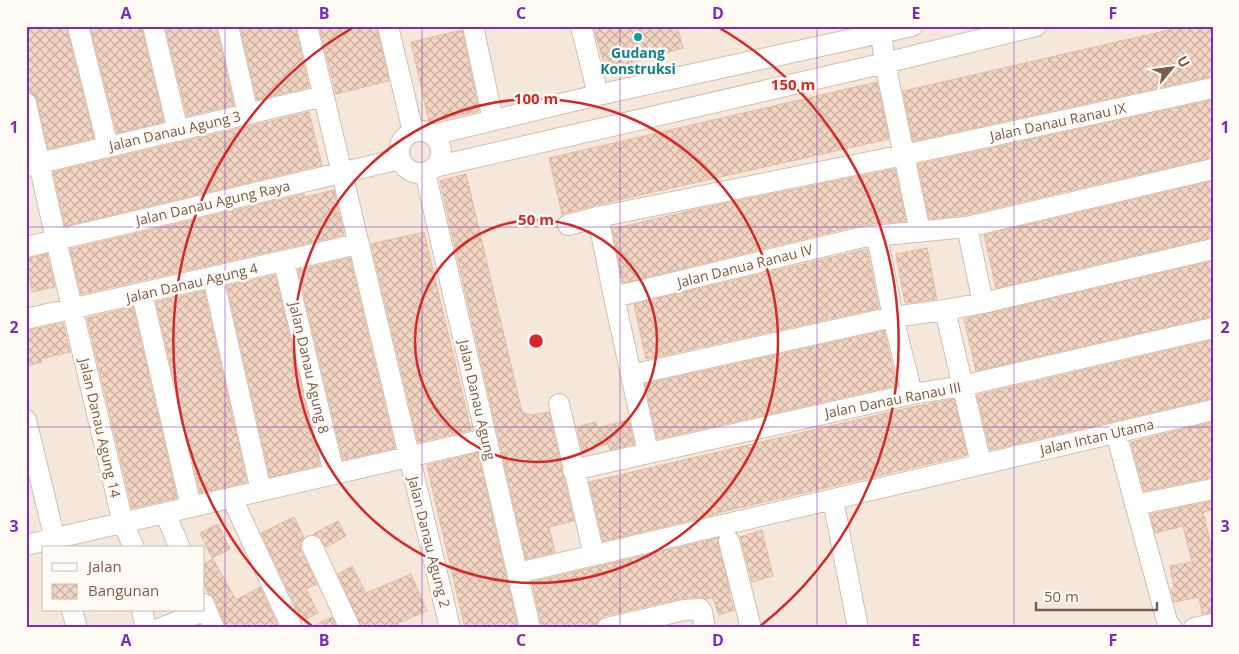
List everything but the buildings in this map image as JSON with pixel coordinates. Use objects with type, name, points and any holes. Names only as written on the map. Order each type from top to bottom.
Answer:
[{"type":"street","points":[[78,26],[108,147]]},
{"type":"street","points":[[153,26],[178,131]]},
{"type":"street","points":[[228,26],[248,114]]},
{"type":"street","name":"Jalan Danau Agung 2","points":[[307,26],[449,627]]},
{"type":"street","points":[[388,26],[412,132]]},
{"type":"street","points":[[473,26],[493,120]]},
{"type":"street","points":[[581,26],[598,95]]},
{"type":"street","points":[[432,135],[598,95],[912,26]]},
{"type":"street","points":[[430,169],[440,156],[436,139],[426,132],[412,132],[407,135],[399,146],[402,164],[410,171],[430,169],[1036,26]]},
{"type":"street","points":[[881,34],[885,63],[920,232]]},
{"type":"street","name":"Jalan Danau Ranau IX","points":[[568,225],[598,217],[904,155],[1213,88]]},
{"type":"street","name":"Jalan Danau Agung 3","points":[[33,165],[324,96]]},
{"type":"street","name":"Jalan Danau Agung 14","points":[[26,102],[33,165],[56,240],[123,523],[133,546]]},
{"type":"street","name":"Jalan Danau Agung Raya","points":[[26,246],[400,159]]},
{"type":"street","name":"Jalan Danau Agung","points":[[430,169],[486,439],[530,628]]},
{"type":"street","name":"Jalan Danua Ranau IV","points":[[614,297],[863,237],[967,227],[1213,169]]},
{"type":"street","points":[[598,217],[648,452]]},
{"type":"street","points":[[967,227],[983,303]]},
{"type":"street","points":[[876,236],[912,394]]},
{"type":"street","name":"Jalan Danau Agung 4","points":[[26,319],[358,244]]},
{"type":"street","points":[[631,375],[893,317],[983,303],[1213,249]]},
{"type":"street","name":"Jalan Danau Agung 8","points":[[284,262],[334,474]]},
{"type":"street","points":[[213,277],[261,491]]},
{"type":"street","points":[[142,294],[191,507]]},
{"type":"street","points":[[946,310],[981,464]]},
{"type":"street","name":"Jalan Danau Ranau III","points":[[573,470],[912,394],[962,386],[1213,328]]},
{"type":"street","points":[[559,404],[594,555]]},
{"type":"street","name":"Jalan Intan Utama","points":[[518,573],[1213,410]]},
{"type":"street","points":[[26,420],[56,543]]},
{"type":"street","points":[[1116,433],[1166,621],[1172,627]]},
{"type":"street","points":[[26,545],[56,543],[123,523],[486,439]]},
{"type":"street","points":[[1135,505],[1213,490]]},
{"type":"street","points":[[232,498],[292,628]]},
{"type":"street","points":[[833,500],[858,628]]},
{"type":"street","points":[[165,513],[179,546]]},
{"type":"street","points":[[729,541],[751,628]]},
{"type":"street","points":[[312,546],[350,628]]},
{"type":"street","points":[[607,628],[684,610],[700,609],[705,628]]},
{"type":"street","points":[[73,612],[77,628]]},
{"type":"street","points":[[142,612],[146,628]]},
{"type":"street","points":[[165,621],[191,612]]},
{"type":"street","points":[[204,612],[214,628]]},
{"type":"street","points":[[1194,628],[1213,624]]},
{"type":"shaded area","points":[[26,26],[1213,26],[1213,628],[26,628]]},
{"type":"place","name":"Gudang Konstruksi","points":[[638,37]]}]
